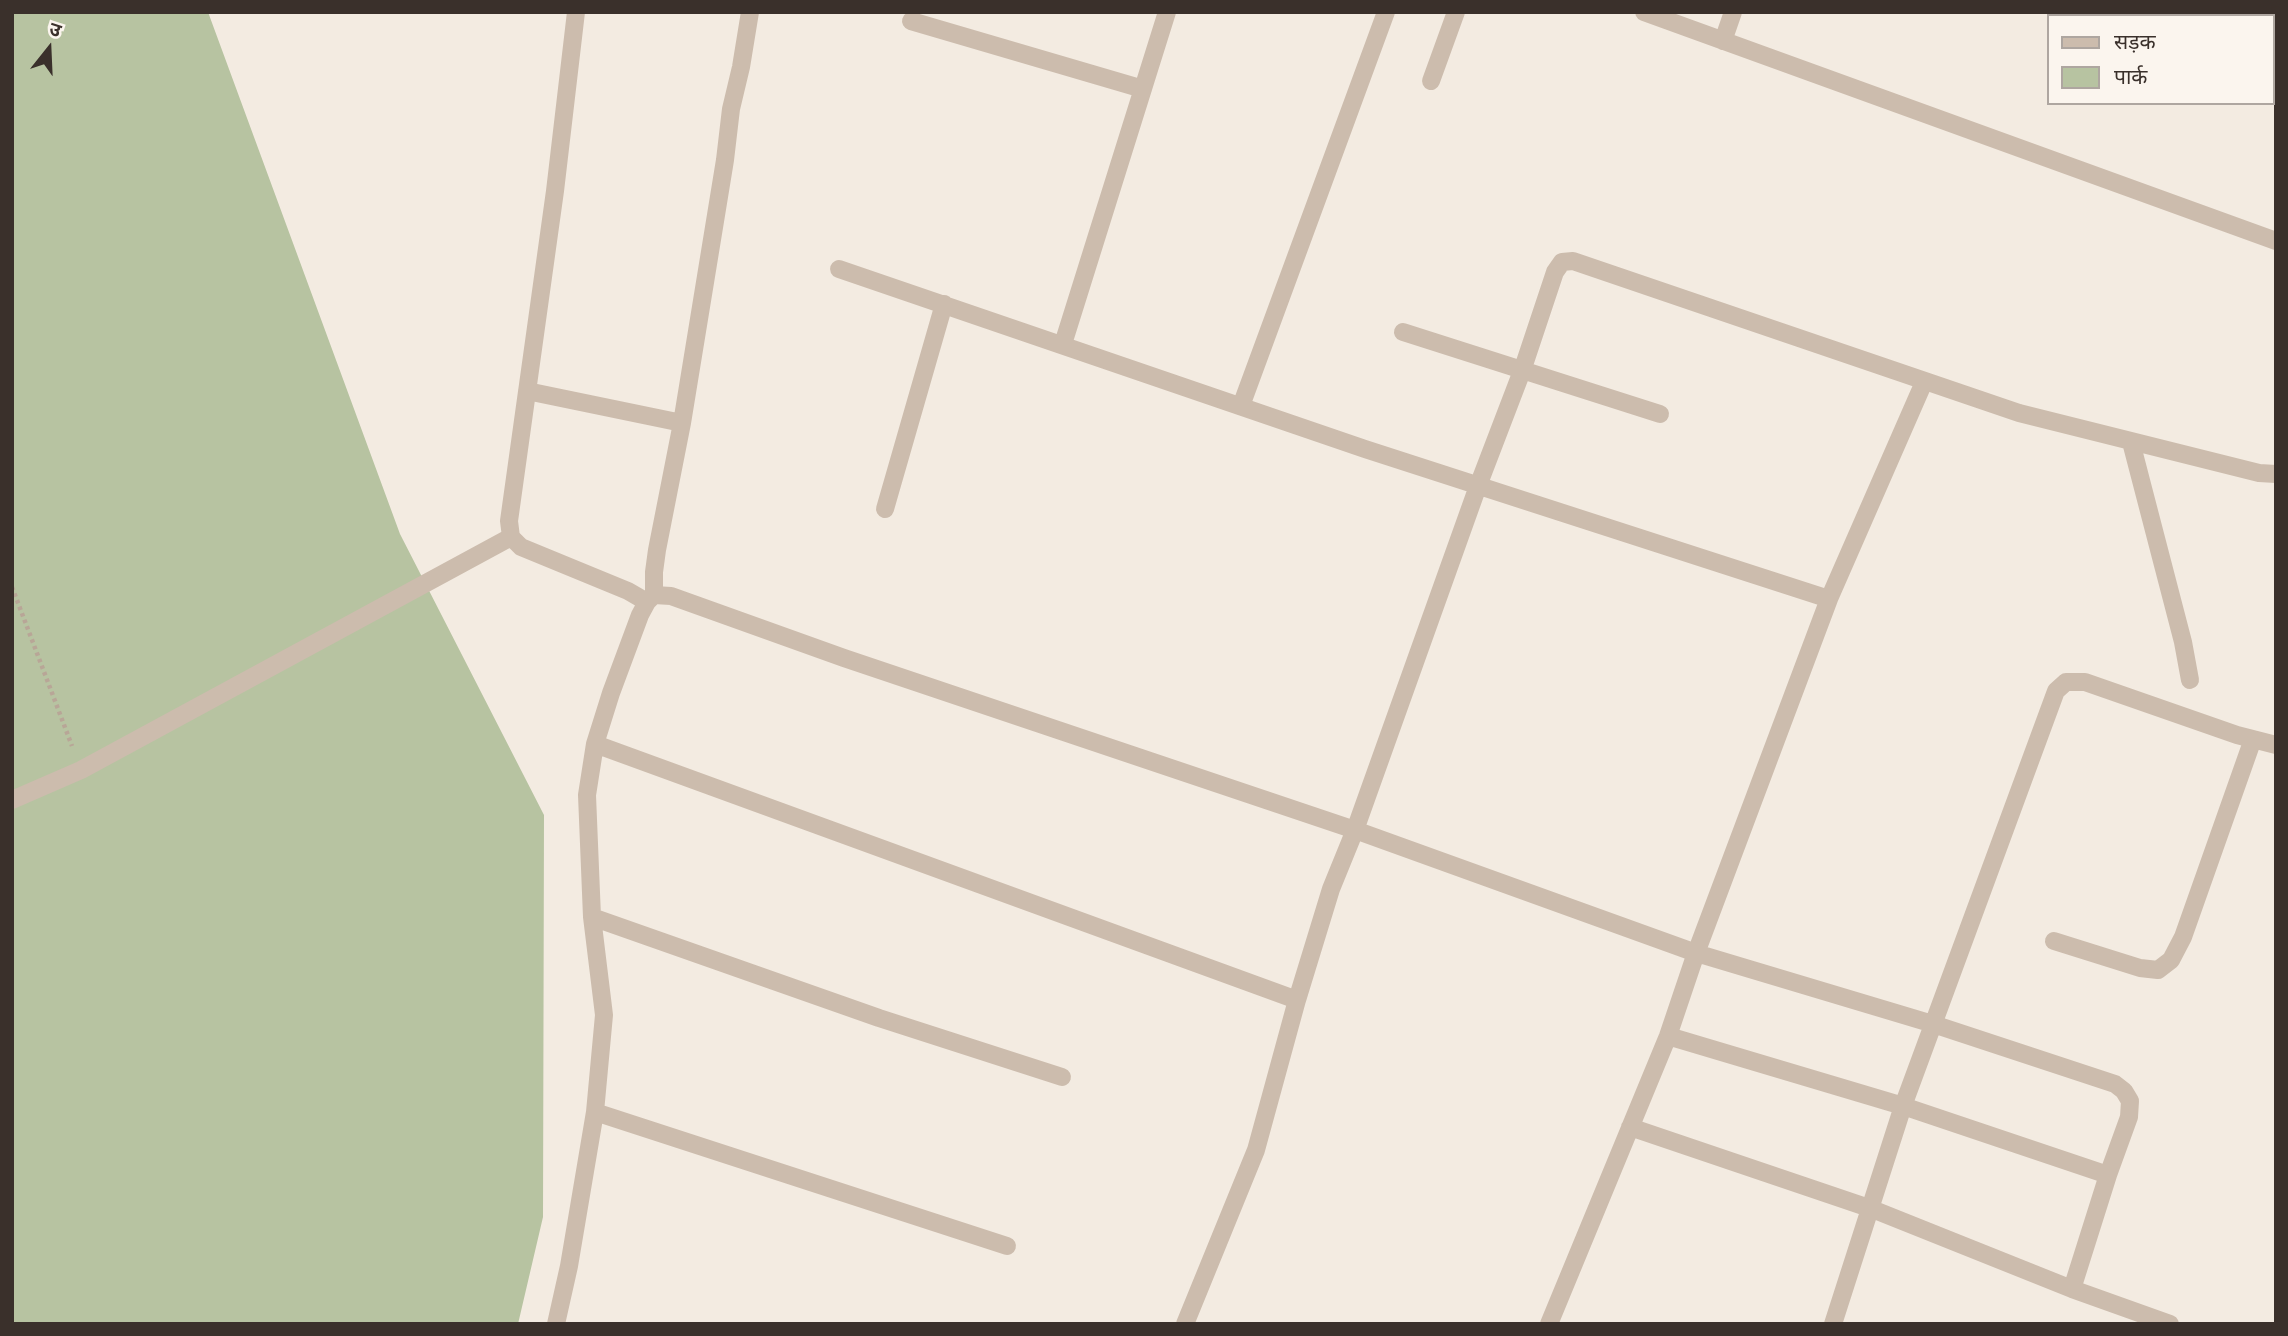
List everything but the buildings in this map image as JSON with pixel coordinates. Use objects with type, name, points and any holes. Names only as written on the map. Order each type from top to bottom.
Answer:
[{"type":"street","points":[[576,12],[555,191],[509,521],[511,537],[521,547],[628,591],[650,598],[671,596],[844,658],[1355,830],[1696,953],[1933,1024],[2115,1084],[2124,1091],[2130,1101],[2129,1117],[2071,1289]]},
{"type":"street","points":[[556,1324],[569,1266],[595,1112],[604,1015],[593,917],[587,795],[595,744],[611,693],[650,598],[682,423],[731,109],[750,12]]},
{"type":"street","points":[[1063,344],[1167,12]]},
{"type":"street","points":[[1241,406],[1386,12]]},
{"type":"street","points":[[1431,81],[1456,12]]},
{"type":"street","points":[[1644,12],[2276,241]]},
{"type":"street","points":[[1723,41],[1733,12]]},
{"type":"street","points":[[911,21],[1143,89]]},
{"type":"street","points":[[1185,1324],[1256,1150],[1331,889],[1355,830],[1555,272],[1562,262],[1573,261],[2019,413],[2259,473],[2276,474]]},
{"type":"street","points":[[839,269],[1478,486],[1829,599]]},
{"type":"street","points":[[885,509],[944,304]]},
{"type":"street","points":[[1403,332],[1660,414]]},
{"type":"street","points":[[1549,1324],[1668,1036],[1696,953],[1829,599],[1924,382]]},
{"type":"street","points":[[527,391],[682,423]]},
{"type":"street","points":[[2131,442],[2183,642],[2190,680]]},
{"type":"street","points":[[12,800],[81,770],[511,537]]},
{"type":"street","points":[[1833,1324],[1903,1106],[2056,691],[2066,682],[2085,682],[2276,745]]},
{"type":"street","points":[[2054,941],[2140,968],[2158,970],[2171,960],[2183,937],[2253,739]]},
{"type":"street","points":[[595,744],[1297,1000]]},
{"type":"street","points":[[593,917],[879,1018],[1062,1077]]},
{"type":"street","points":[[1668,1036],[1903,1106],[2108,1175]]},
{"type":"street","points":[[595,1112],[1007,1246]]},
{"type":"street","points":[[1630,1127],[1872,1209],[2071,1289],[2170,1324]]},
{"type":"path","points":[[12,587],[81,770]]},
{"type":"green space","points":[[12,12],[208,12],[400,534],[544,815],[543,1217],[518,1324],[12,1324]]}]
